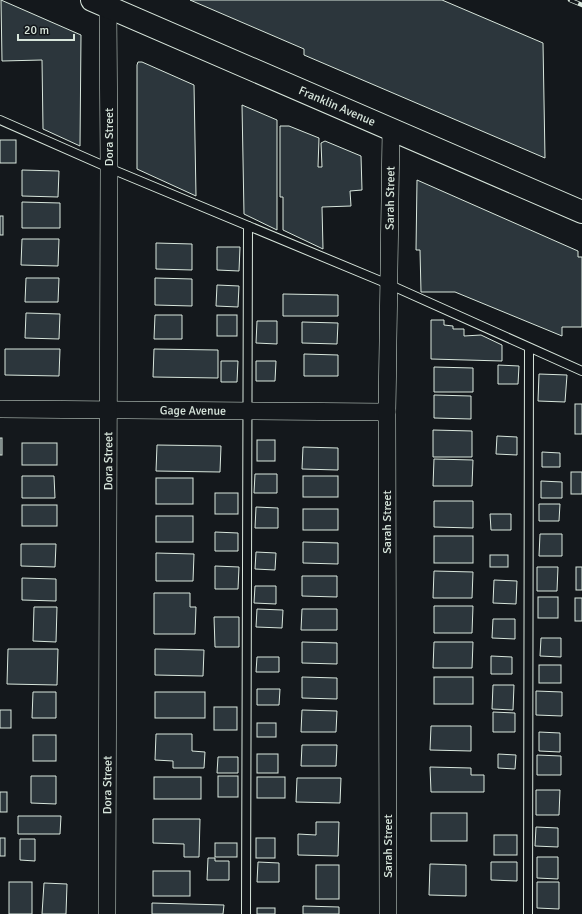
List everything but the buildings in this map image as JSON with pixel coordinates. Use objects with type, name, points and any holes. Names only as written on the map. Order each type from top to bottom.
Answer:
[{"type":"main road","name":"Franklin Avenue","points":[[98,2],[582,212]]},
{"type":"street","name":"Dora Street","points":[[98,2],[109,168],[107,914]]},
{"type":"street","name":"Sarah Street","points":[[388,914],[387,412],[391,129]]},
{"type":"street","name":"Gage Avenue","points":[[0,410],[387,412]]},
{"type":"lane","points":[[0,120],[109,168],[388,284],[582,372]]},
{"type":"lane","points":[[246,914],[248,226]]},
{"type":"lane","points":[[528,914],[529,348]]},
{"type":"railway","points":[[570,0],[582,5]]}]
